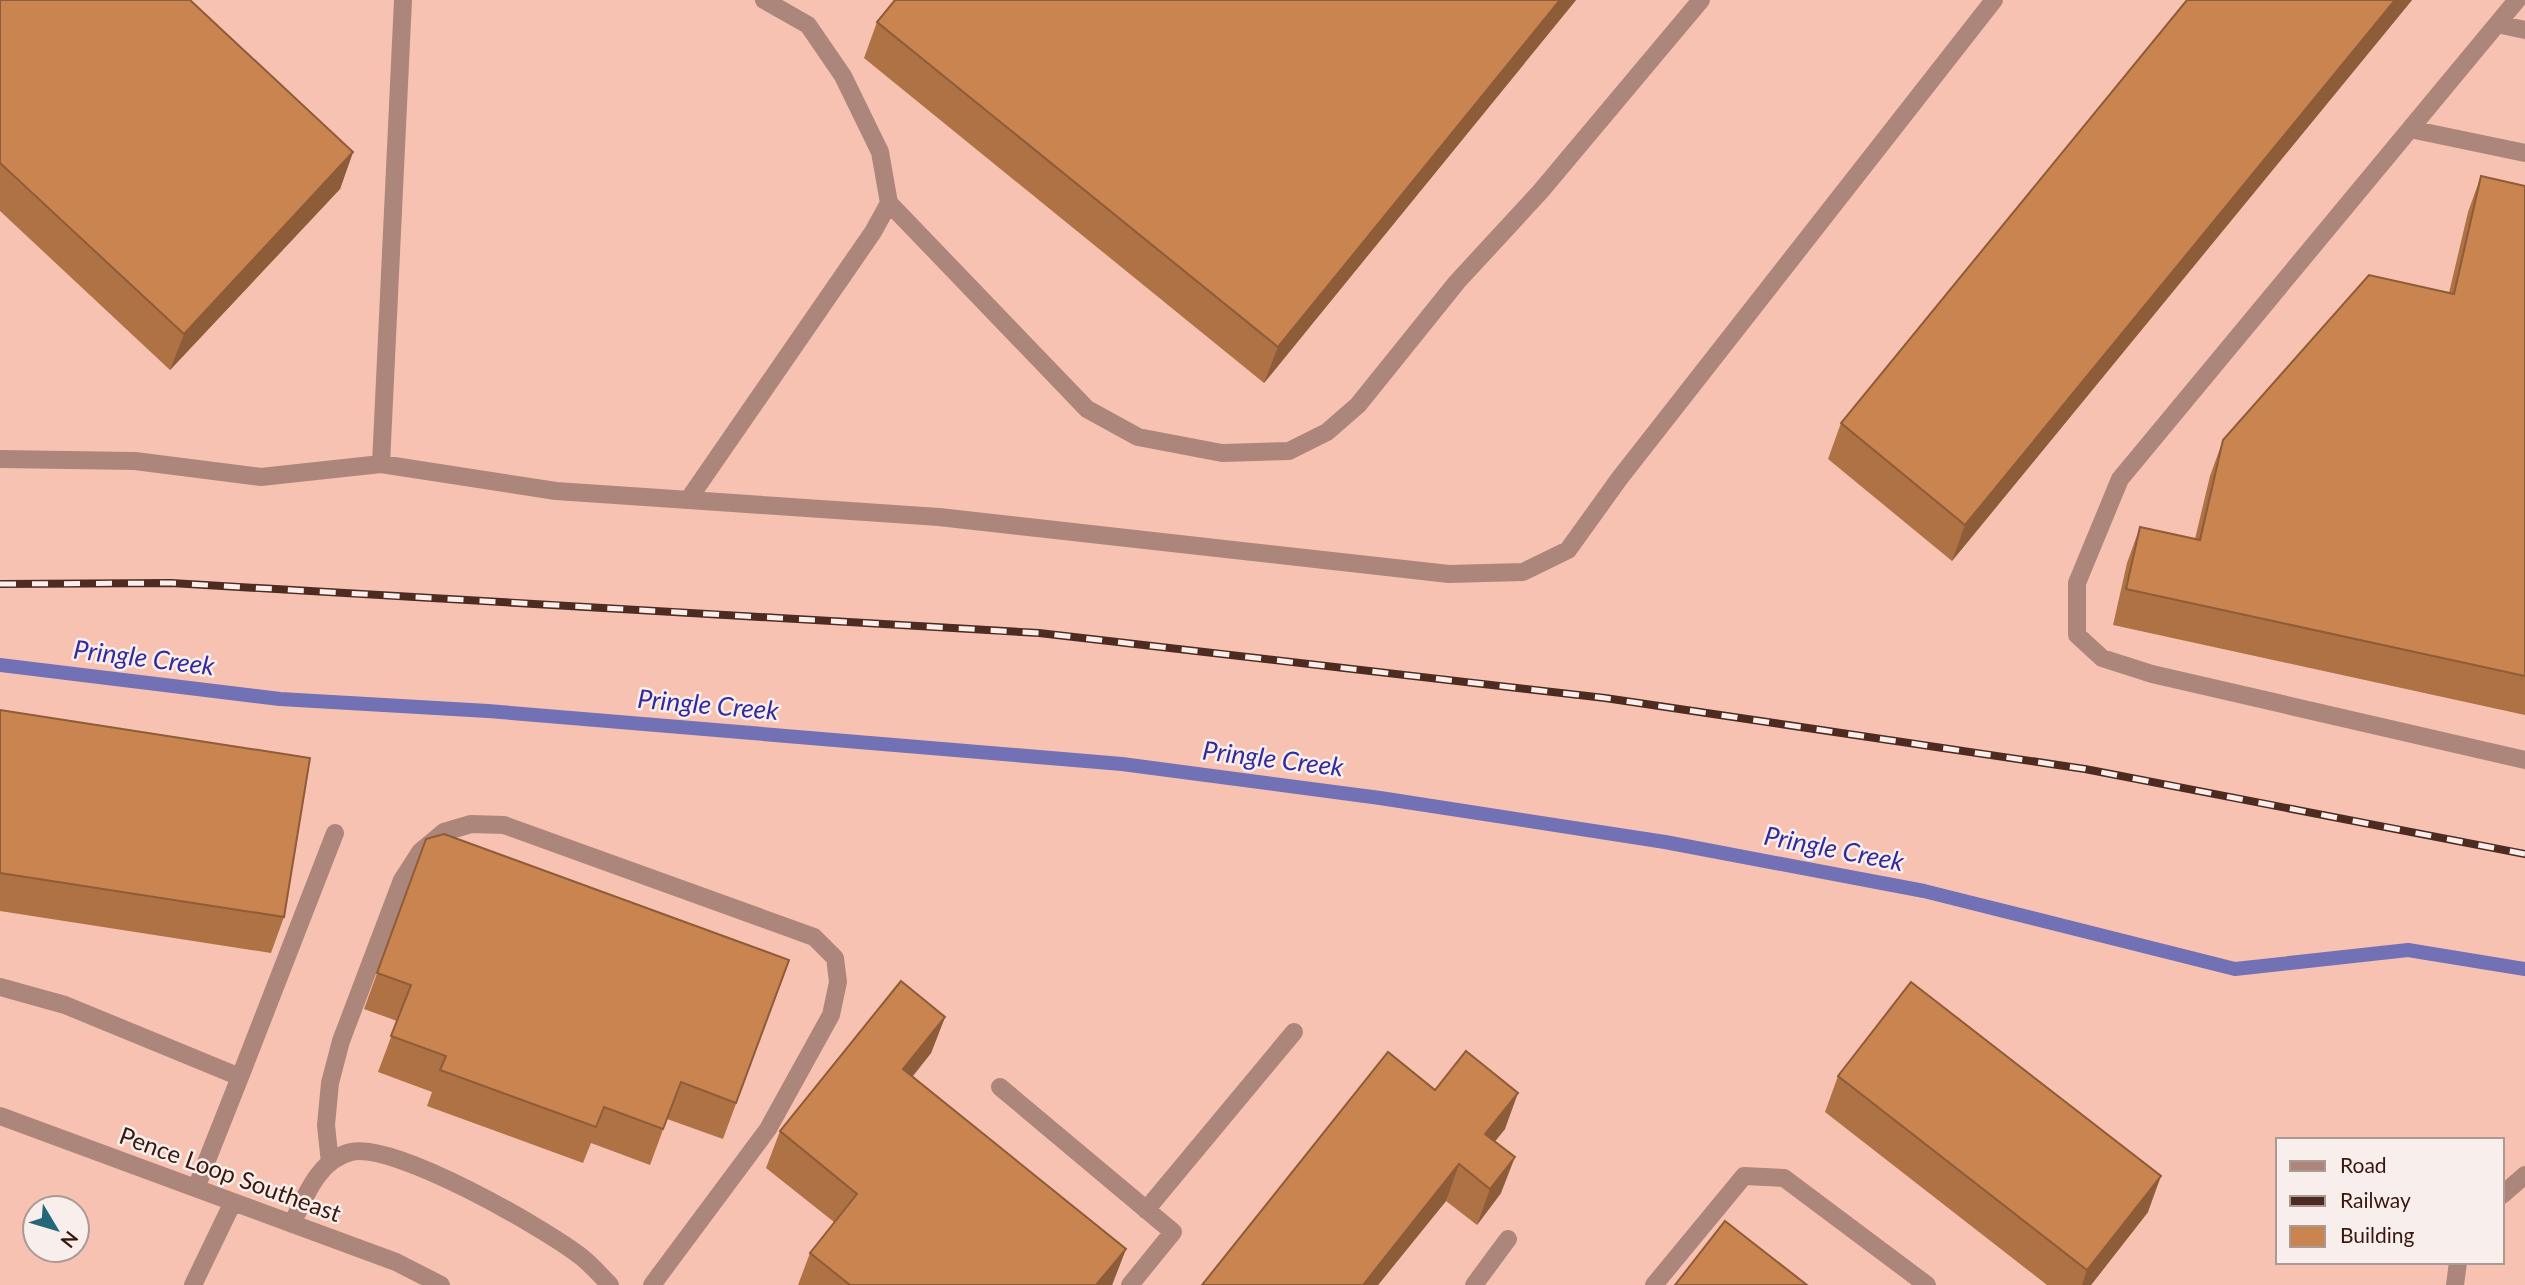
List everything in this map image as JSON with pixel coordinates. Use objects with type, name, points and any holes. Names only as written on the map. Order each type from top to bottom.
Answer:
[{"type":"street","points":[[381,464],[403,0]]},
{"type":"street","points":[[764,0],[808,25],[843,76],[880,152],[889,203],[1087,409],[1138,437],[1222,453],[1289,450],[1327,432],[1358,405],[1457,282],[1540,192],[1701,0]]},
{"type":"street","points":[[0,459],[135,461],[261,477],[381,464],[556,491],[939,517],[1449,574],[1523,572],[1568,550],[1619,479],[1994,0]]},
{"type":"street","points":[[2517,0],[2120,479],[2077,583],[2077,635],[2102,658],[2152,674],[2525,760]]},
{"type":"street","points":[[2497,24],[2525,30]]},
{"type":"street","points":[[2410,129],[2525,153]]},
{"type":"street","points":[[688,500],[873,232],[889,203]]},
{"type":"street","points":[[330,1163],[326,1125],[330,1083],[341,1041],[402,880],[420,852],[444,832],[471,824],[503,825],[814,937],[835,958],[838,982],[831,1015],[768,1129],[652,1285]]},
{"type":"street","points":[[196,1188],[335,833]]},
{"type":"street","points":[[0,987],[65,1005],[240,1077]]},
{"type":"street","points":[[1146,1210],[1294,1032]]},
{"type":"street","points":[[1000,1087],[1173,1232],[1130,1285]]},
{"type":"street","name":"Pence Loop Southeast","points":[[0,1116],[396,1262],[441,1285]]},
{"type":"street","points":[[292,1224],[310,1186],[330,1163],[352,1152],[382,1153],[484,1195],[580,1255],[610,1285]]},
{"type":"street","points":[[2504,1193],[2525,1175]]},
{"type":"street","points":[[1654,1285],[1744,1176],[1784,1178],[1927,1285]]},
{"type":"street","points":[[193,1285],[233,1202]]},
{"type":"street","points":[[1474,1285],[1508,1239]]},
{"type":"street","points":[[2455,1285],[2458,1264]]},
{"type":"building","points":[[0,0],[190,0],[353,152],[184,334],[0,163]]},
{"type":"building","points":[[895,0],[1560,0],[1278,347],[877,22]]},
{"type":"building","points":[[2187,0],[2395,0],[1965,525],[1841,423]]},
{"type":"building","points":[[2481,176],[2525,186],[2525,676],[2126,589],[2140,527],[2200,540],[2223,440],[2369,275],[2454,294]]},
{"type":"building","points":[[0,710],[310,758],[284,917],[0,873]]},
{"type":"building","points":[[444,834],[789,960],[736,1103],[681,1082],[663,1129],[604,1107],[596,1127],[440,1070],[446,1056],[391,1036],[411,985],[377,973],[426,839]]},
{"type":"building","points":[[901,981],[945,1017],[903,1069],[1126,1249],[1096,1285],[850,1285],[810,1253],[857,1194],[780,1131]]},
{"type":"building","points":[[1911,982],[2161,1176],[2087,1270],[1838,1076]]},
{"type":"building","points":[[1466,1051],[1518,1093],[1485,1134],[1515,1157],[1490,1189],[1459,1164],[1363,1285],[1202,1285],[1388,1052],[1435,1090]]},
{"type":"building","points":[[1725,1221],[1807,1285],[1675,1285]]},
{"type":"waterway","name":"Pringle Creek","points":[[0,665],[280,699],[488,711],[1122,764],[1380,798],[1665,842],[1924,891],[2235,969],[2408,950],[2525,969]]},
{"type":"railway","points":[[0,584],[171,583],[1039,633],[1605,698],[2085,769],[2525,854]]}]
